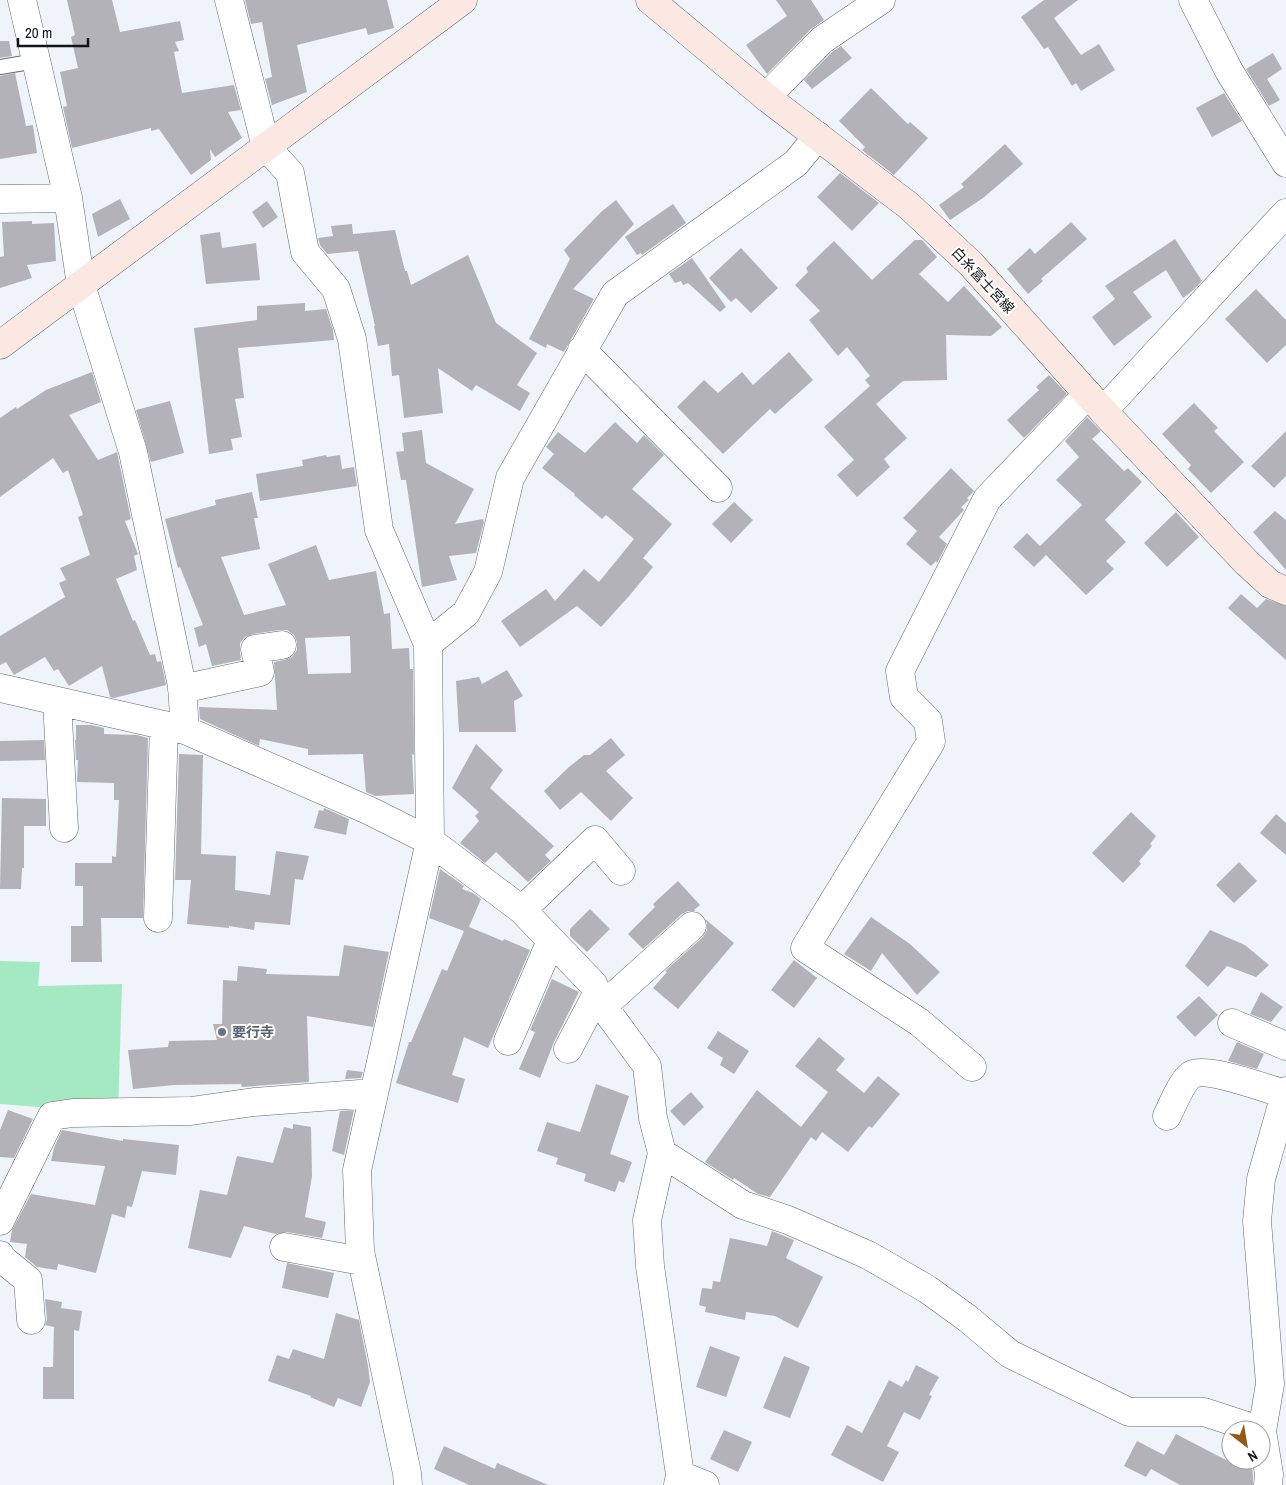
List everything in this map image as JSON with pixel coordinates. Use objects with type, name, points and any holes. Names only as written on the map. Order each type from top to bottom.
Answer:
[{"type":"main road","points":[[0,345],[463,0]]},
{"type":"main road","name":"白糸富士宮線","points":[[650,0],[766,97],[909,206],[964,258],[1095,403],[1247,563],[1270,584],[1286,591]]},
{"type":"street","points":[[22,0],[68,198],[81,285],[133,452],[182,689],[174,728],[158,918]]},
{"type":"street","points":[[229,0],[266,147],[290,173],[305,252],[336,289],[342,305],[352,339],[379,530],[428,644],[430,841],[357,1170],[360,1251],[414,1483]]},
{"type":"street","points":[[766,97],[822,40],[882,0]]},
{"type":"street","points":[[1194,0],[1229,71],[1286,163]]},
{"type":"street","points":[[428,644],[466,613],[488,572],[510,478],[615,294],[796,163],[818,136]]},
{"type":"street","points":[[0,199],[68,198]]},
{"type":"street","points":[[972,1068],[919,1022],[805,948],[931,742],[928,721],[904,697],[900,671],[987,499],[1095,403],[1286,213]]},
{"type":"street","points":[[582,350],[718,488]]},
{"type":"street","points":[[182,689],[260,672],[255,649],[282,645]]},
{"type":"street","points":[[0,688],[174,728],[370,811],[430,841],[522,910],[592,984],[600,1000],[647,1066],[653,1118],[662,1153],[646,1220],[650,1266],[688,1482]]},
{"type":"street","points":[[58,701],[64,828]]},
{"type":"street","points":[[522,910],[595,840],[621,871]]},
{"type":"street","points":[[568,1049],[600,1000],[692,926]]},
{"type":"street","points":[[508,1041],[551,940]]},
{"type":"street","points":[[1232,1023],[1286,1046]]},
{"type":"street","points":[[1167,1116],[1186,1079],[1202,1072],[1286,1093],[1261,1179],[1257,1222],[1278,1385],[1265,1420]]},
{"type":"street","points":[[0,1221],[52,1116],[73,1112],[191,1111],[254,1102],[373,1093]]},
{"type":"street","points":[[662,1153],[742,1205],[788,1220],[868,1255],[927,1289],[967,1318],[1010,1354],[1129,1412],[1204,1412],[1229,1420]]},
{"type":"street","points":[[284,1247],[362,1261]]},
{"type":"street","points":[[0,1255],[1,1258],[28,1280],[31,1320]]},
{"type":"street","points":[[1271,1436],[1286,1446]]},
{"type":"street","points":[[1268,1470],[1268,1485]]},
{"type":"lane","points":[[0,67],[36,61]]},
{"type":"green space","points":[[0,961],[40,962],[38,986],[122,984],[118,1113],[0,1104]]},
{"type":"building","points":[[67,0],[112,0],[120,32],[180,21],[184,40],[175,42],[179,51],[174,52],[182,93],[234,85],[241,110],[228,112],[242,138],[215,157],[210,149],[211,160],[191,175],[159,129],[151,131],[151,128],[72,148],[63,107],[67,106],[60,72],[78,68],[71,37],[75,35]]},
{"type":"building","points":[[245,0],[387,0],[394,28],[368,35],[366,28],[297,45],[307,92],[272,105],[265,79],[272,77],[262,22],[251,24]]},
{"type":"building","points":[[776,0],[811,0],[824,20],[811,29],[767,74],[746,45],[787,16]]},
{"type":"building","points":[[1044,0],[1078,0],[1054,18],[1081,55],[1099,44],[1115,70],[1081,91],[1076,83],[1072,86],[1048,47],[1044,49],[1021,17]]},
{"type":"building","points":[[0,41],[9,41],[12,56],[0,58]]},
{"type":"building","points":[[841,46],[852,58],[812,89],[804,80],[832,52]]},
{"type":"building","points":[[1273,53],[1282,69],[1267,79],[1280,100],[1269,106],[1246,69]]},
{"type":"building","points":[[15,73],[26,126],[33,125],[37,153],[0,159],[0,76]]},
{"type":"building","points":[[871,88],[908,124],[910,122],[928,138],[894,175],[862,150],[865,147],[839,121]]},
{"type":"building","points":[[1224,93],[1242,121],[1212,137],[1196,108]]},
{"type":"building","points":[[1005,144],[1023,164],[983,198],[950,220],[939,205],[964,187],[961,184]]},
{"type":"building","points":[[840,173],[879,203],[852,231],[817,197]]},
{"type":"building","points":[[120,199],[130,219],[98,237],[92,214]]},
{"type":"building","points":[[616,200],[634,224],[573,289],[594,299],[564,352],[547,344],[546,348],[529,339],[570,259],[564,250],[601,212]]},
{"type":"building","points":[[267,201],[278,217],[263,228],[252,212]]},
{"type":"building","points":[[673,204],[686,223],[642,255],[641,253],[637,255],[625,237]]},
{"type":"building","points":[[32,221],[32,224],[54,223],[56,261],[27,265],[32,278],[0,288],[0,257],[4,256],[2,222]]},
{"type":"building","points":[[1071,222],[1087,239],[1041,279],[1043,281],[1028,294],[1007,269],[1030,248],[1035,254]]},
{"type":"building","points":[[352,224],[353,234],[395,230],[405,271],[407,271],[411,285],[468,255],[496,323],[537,353],[517,385],[530,393],[520,411],[476,385],[472,391],[438,368],[443,413],[404,418],[399,375],[392,376],[389,344],[378,346],[358,251],[327,254],[320,245],[318,238],[333,236],[331,226]]},
{"type":"building","points":[[220,232],[222,248],[256,243],[260,280],[206,284],[200,235]]},
{"type":"building","points":[[1175,239],[1202,281],[1183,298],[1166,270],[1133,292],[1152,317],[1114,346],[1092,317],[1115,299],[1105,286]]},
{"type":"building","points":[[915,240],[922,240],[937,257],[919,274],[948,302],[964,286],[1002,327],[991,336],[946,335],[947,380],[903,381],[876,404],[907,438],[884,459],[890,467],[857,497],[837,475],[854,460],[824,427],[870,386],[865,380],[870,376],[847,347],[838,356],[809,320],[820,311],[795,285],[808,272],[806,268],[834,241],[872,280]]},
{"type":"building","points":[[741,248],[778,288],[751,313],[736,298],[731,302],[709,278]]},
{"type":"building","points":[[692,258],[726,307],[720,312],[688,283],[683,285],[681,281],[675,283],[669,274]]},
{"type":"building","points":[[1256,289],[1286,320],[1286,345],[1267,363],[1225,319]]},
{"type":"building","points":[[305,303],[305,311],[326,309],[333,330],[334,340],[238,348],[244,398],[235,399],[242,437],[231,439],[233,450],[209,454],[194,328],[257,320],[257,306]]},
{"type":"building","points":[[789,352],[813,380],[775,414],[770,409],[723,454],[677,407],[704,380],[718,393],[742,372],[753,385]]},
{"type":"building","points":[[92,372],[101,402],[69,415],[98,460],[117,452],[131,519],[125,521],[138,554],[134,556],[137,570],[116,579],[133,621],[135,620],[150,655],[155,654],[157,662],[161,661],[166,685],[114,698],[110,697],[102,666],[69,686],[58,669],[54,671],[45,657],[14,675],[6,662],[0,665],[0,636],[65,597],[59,583],[66,580],[60,568],[90,555],[78,517],[83,515],[68,470],[63,473],[53,458],[0,497],[0,418],[46,390]]},
{"type":"building","points":[[1049,375],[1067,394],[1024,438],[1007,420],[1039,390],[1036,387]]},
{"type":"building","points":[[170,401],[184,453],[151,462],[136,410]]},
{"type":"building","points":[[1194,403],[1218,428],[1214,431],[1244,462],[1211,493],[1188,469],[1191,465],[1162,434]]},
{"type":"building","points":[[1087,417],[1101,431],[1092,439],[1124,471],[1128,468],[1142,482],[1105,520],[1126,542],[1106,561],[1114,569],[1086,595],[1046,555],[1034,567],[1013,547],[1027,533],[1040,546],[1082,505],[1056,480],[1079,457],[1065,441]]},
{"type":"building","points":[[615,422],[637,443],[644,435],[664,455],[632,489],[672,524],[643,558],[653,567],[601,627],[577,606],[520,647],[501,621],[546,589],[555,601],[584,569],[599,582],[634,539],[606,515],[602,519],[575,494],[542,468],[554,454],[546,447],[558,432],[585,453]]},
{"type":"building","points":[[422,430],[426,463],[474,489],[455,524],[483,519],[484,522],[476,553],[449,556],[457,580],[422,587],[406,480],[401,480],[396,452],[404,451],[402,433]]},
{"type":"building","points":[[1286,431],[1286,476],[1274,488],[1251,466]]},
{"type":"building","points":[[326,455],[327,457],[340,455],[342,469],[354,467],[357,486],[260,501],[256,474],[303,466],[302,460]]},
{"type":"building","points":[[951,468],[974,491],[967,498],[969,500],[961,507],[964,510],[939,537],[947,544],[937,563],[936,561],[931,566],[906,544],[917,531],[903,518]]},
{"type":"building","points":[[252,492],[258,518],[254,518],[260,549],[221,557],[244,615],[286,605],[268,564],[316,545],[329,580],[376,571],[384,614],[390,613],[392,649],[409,648],[410,669],[413,669],[414,755],[412,754],[414,794],[375,796],[366,792],[363,754],[308,755],[308,749],[260,739],[259,746],[200,719],[199,707],[277,710],[274,662],[292,657],[297,650],[297,642],[294,635],[287,630],[253,634],[245,637],[240,643],[241,660],[212,666],[206,644],[199,647],[194,628],[203,625],[180,567],[178,568],[165,519],[216,505],[215,500]],"holes":[[[350,636],[351,673],[308,674],[305,638]]]},
{"type":"building","points":[[734,502],[753,520],[731,543],[712,524]]},
{"type":"building","points":[[1275,511],[1286,520],[1286,570],[1253,532]]},
{"type":"building","points":[[1176,512],[1199,537],[1167,567],[1144,543]]},
{"type":"building","points":[[1241,594],[1257,608],[1266,599],[1286,606],[1286,660],[1228,608]]},
{"type":"building","points":[[507,670],[523,696],[514,701],[516,732],[459,732],[456,681],[479,677],[482,684]]},
{"type":"building","points":[[76,725],[91,725],[104,728],[104,734],[137,735],[148,738],[143,918],[101,918],[102,962],[71,962],[71,926],[83,926],[83,886],[75,886],[75,863],[112,863],[112,856],[116,857],[119,800],[114,800],[114,783],[77,782]]},
{"type":"building","points":[[611,738],[625,755],[606,771],[633,798],[611,821],[581,792],[560,810],[544,791],[584,755],[590,755]]},
{"type":"building","points":[[44,740],[45,760],[0,761],[0,741]]},
{"type":"building","points":[[476,744],[503,770],[490,788],[554,846],[545,855],[551,861],[528,882],[496,852],[485,863],[460,843],[479,821],[475,816],[479,812],[452,788]]},
{"type":"building","points":[[179,754],[203,755],[201,854],[236,856],[235,890],[270,895],[276,851],[309,856],[303,880],[295,879],[290,925],[255,922],[254,930],[229,926],[229,928],[187,924],[191,880],[175,880]]},
{"type":"building","points":[[2,798],[46,799],[46,826],[24,826],[24,868],[22,868],[21,889],[0,889]]},
{"type":"building","points":[[324,808],[349,819],[346,835],[314,828],[319,810],[323,811]]},
{"type":"building","points":[[1131,812],[1156,836],[1150,844],[1152,846],[1139,861],[1141,864],[1123,883],[1092,853]]},
{"type":"building","points":[[1276,814],[1286,823],[1286,855],[1260,833]]},
{"type":"building","points":[[1239,862],[1257,881],[1234,903],[1216,885]]},
{"type":"building","points":[[440,869],[464,886],[462,889],[473,893],[481,899],[469,927],[530,950],[488,1048],[464,1037],[452,1075],[465,1079],[458,1103],[396,1083],[409,1042],[411,1042],[442,969],[447,971],[464,931],[429,918]]},
{"type":"building","points":[[678,881],[700,905],[694,910],[696,911],[688,911],[682,914],[643,949],[628,934],[655,907],[653,904]]},
{"type":"building","points":[[590,909],[610,929],[587,952],[570,936],[570,929]]},
{"type":"building","points":[[871,917],[910,944],[940,972],[917,995],[882,953],[871,971],[844,954]]},
{"type":"building","points":[[705,919],[734,943],[678,1009],[653,988],[667,972],[665,971],[703,937],[707,930]]},
{"type":"building","points":[[1210,930],[1245,945],[1269,965],[1256,977],[1227,966],[1208,987],[1185,966]]},
{"type":"building","points":[[344,945],[389,952],[373,1027],[307,1016],[309,1082],[242,1087],[241,1084],[174,1085],[133,1089],[128,1050],[168,1047],[169,1041],[217,1040],[213,1024],[222,1024],[223,980],[237,981],[238,966],[267,969],[266,974],[339,976]]},
{"type":"building","points":[[794,960],[817,978],[794,1008],[771,990]]},
{"type":"building","points":[[552,979],[579,992],[554,1042],[540,1078],[519,1069],[535,1032],[530,1030]]},
{"type":"building","points":[[1261,992],[1283,1007],[1271,1022],[1250,1014]]},
{"type":"building","points":[[1199,996],[1218,1015],[1195,1037],[1176,1017]]},
{"type":"building","points":[[718,1031],[749,1051],[734,1074],[720,1065],[723,1058],[707,1048]]},
{"type":"building","points":[[819,1037],[845,1059],[836,1070],[864,1093],[878,1076],[900,1094],[872,1128],[869,1126],[848,1152],[822,1132],[816,1141],[811,1137],[770,1197],[758,1194],[705,1162],[757,1090],[801,1127],[828,1092],[795,1066]]},
{"type":"building","points":[[1237,1042],[1264,1054],[1257,1069],[1228,1061]]},
{"type":"building","points":[[347,1070],[363,1072],[361,1078],[345,1079]]},
{"type":"building","points":[[596,1084],[629,1096],[610,1154],[632,1162],[624,1183],[619,1181],[615,1192],[584,1181],[586,1174],[556,1164],[558,1158],[537,1151],[547,1122],[580,1132]]},
{"type":"building","points":[[691,1092],[704,1107],[684,1126],[670,1111]]},
{"type":"building","points":[[8,1110],[33,1119],[14,1158],[0,1157],[0,1130]]},
{"type":"building","points":[[354,1110],[344,1155],[332,1151],[340,1111]]},
{"type":"building","points":[[293,1124],[311,1127],[312,1176],[305,1217],[326,1222],[322,1238],[287,1232],[276,1234],[244,1226],[231,1258],[188,1248],[200,1190],[227,1195],[237,1156],[273,1163],[284,1127],[293,1129]]},
{"type":"building","points":[[62,1130],[123,1141],[123,1139],[179,1145],[176,1175],[142,1171],[132,1207],[127,1206],[125,1218],[112,1214],[96,1273],[58,1264],[57,1270],[37,1267],[25,1257],[27,1244],[10,1242],[12,1230],[31,1194],[95,1205],[105,1166],[51,1161],[54,1148]]},
{"type":"building","points":[[772,1231],[794,1240],[786,1258],[823,1277],[798,1328],[775,1316],[746,1312],[745,1320],[705,1312],[706,1307],[699,1305],[702,1288],[712,1289],[713,1281],[720,1282],[730,1238],[767,1246]]},
{"type":"building","points":[[287,1263],[334,1273],[328,1298],[282,1288]]},
{"type":"building","points":[[45,1299],[62,1302],[61,1308],[82,1311],[79,1331],[74,1330],[74,1399],[43,1399],[43,1367],[53,1367],[54,1327],[45,1325],[47,1319]]},
{"type":"building","points":[[336,1313],[359,1320],[370,1382],[361,1407],[338,1398],[334,1407],[311,1396],[268,1381],[277,1355],[289,1359],[293,1349],[324,1359]]},
{"type":"building","points":[[710,1346],[740,1357],[726,1397],[696,1387]]},
{"type":"building","points":[[784,1356],[810,1367],[790,1418],[763,1408]]},
{"type":"building","points":[[916,1365],[939,1377],[929,1395],[932,1396],[920,1420],[904,1412],[887,1446],[899,1452],[883,1482],[831,1455],[847,1425],[862,1433],[889,1380],[902,1387],[906,1380],[908,1382]]},
{"type":"building","points":[[724,1430],[752,1442],[738,1472],[710,1459]]},
{"type":"building","points":[[1176,1434],[1221,1457],[1221,1470],[1252,1470],[1253,1485],[1180,1485],[1151,1469],[1146,1477],[1124,1466],[1137,1441],[1164,1455]]},
{"type":"building","points":[[444,1446],[495,1469],[497,1463],[548,1485],[469,1485],[434,1469]]},
{"type":"place","name":"要行寺","points":[[222,1032]]}]
